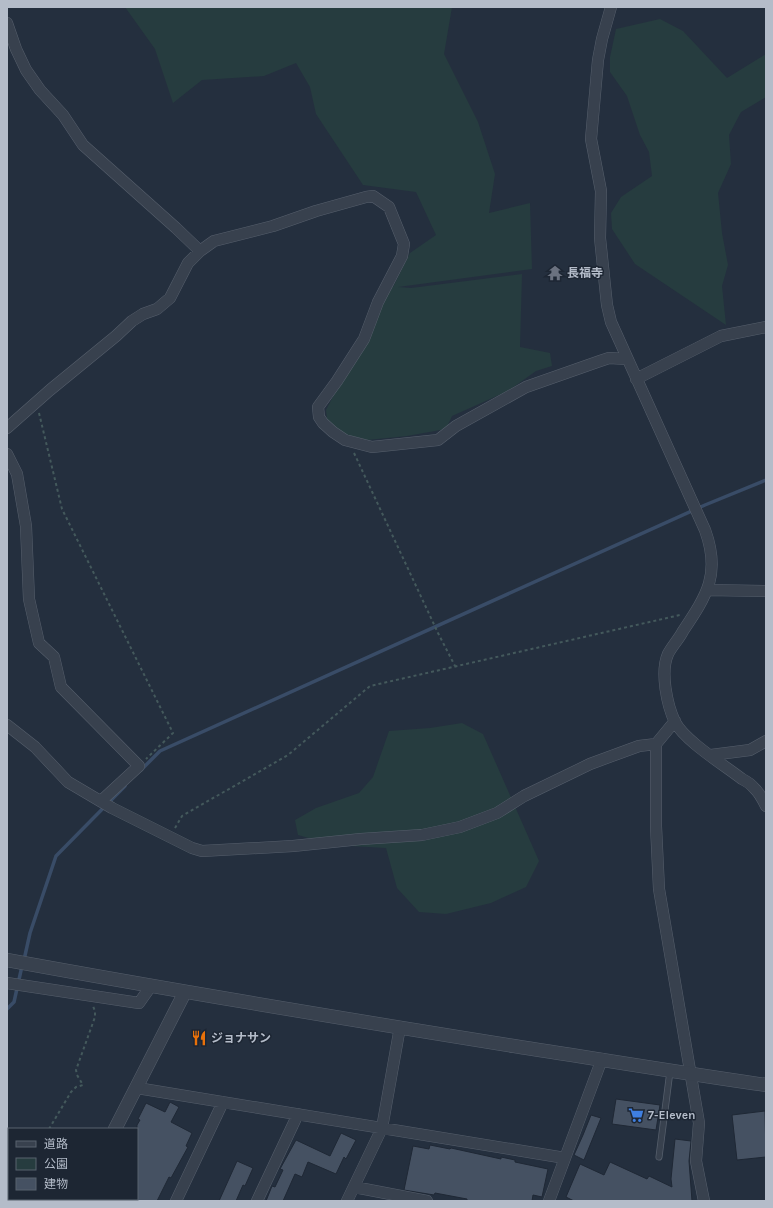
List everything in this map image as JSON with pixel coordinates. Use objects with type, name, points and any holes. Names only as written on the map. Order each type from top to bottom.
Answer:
[{"type":"street","points":[[611,7],[598,60],[591,139],[601,191],[600,238],[607,305],[611,322],[710,544],[712,558],[713,571],[708,590],[697,611],[668,654],[664,667],[664,683],[675,721],[680,731],[755,788],[766,806]]},
{"type":"street","points":[[7,23],[16,49],[26,70],[40,90],[63,115],[83,144],[200,251]]},
{"type":"street","points":[[7,428],[132,321],[143,314],[157,309],[170,298],[188,263],[200,251],[214,241],[273,226],[316,211],[373,196],[389,207],[404,244],[402,256],[378,302],[364,339],[318,407],[319,417],[333,432],[349,441],[372,447],[438,440],[456,426],[526,387],[609,358],[627,358]]},
{"type":"street","points":[[636,379],[721,336],[766,326]]},
{"type":"street","points":[[7,454],[17,474],[26,526],[29,599],[39,643],[54,657],[61,687],[139,766],[101,802]]},
{"type":"street","points":[[708,590],[766,591]]},
{"type":"street","points":[[675,721],[656,744],[656,826],[659,888],[699,1123],[696,1162],[704,1201]]},
{"type":"street","points":[[7,725],[35,747],[68,782],[112,808],[192,848],[202,851],[293,846],[422,835],[460,827],[497,813],[524,796],[590,764],[639,746],[656,744]]},
{"type":"street","points":[[711,755],[750,750],[766,741]]},
{"type":"street","points":[[7,960],[185,992],[602,1059],[690,1075],[766,1085]]},
{"type":"street","points":[[7,983],[139,1003],[151,986]]},
{"type":"street","points":[[116,1128],[185,992]]},
{"type":"street","points":[[347,1201],[382,1128],[400,1027]]},
{"type":"street","points":[[549,1201],[602,1059]]},
{"type":"street","points":[[137,1088],[565,1158]]},
{"type":"street","points":[[176,1201],[223,1102]]},
{"type":"street","points":[[257,1201],[298,1114]]},
{"type":"street","points":[[354,1187],[427,1201]]},
{"type":"lane","points":[[659,1157],[670,1071]]},
{"type":"path","points":[[36,402],[62,509],[173,733],[139,766]]},
{"type":"path","points":[[349,441],[438,633],[455,666]]},
{"type":"path","points":[[169,836],[182,816],[288,755],[370,686],[697,611]]},
{"type":"path","points":[[50,1128],[71,1092],[83,1085],[77,1075],[76,1070],[95,1016],[95,1011],[92,1006]]},
{"type":"green space","points":[[125,7],[452,7],[444,54],[478,122],[495,174],[489,213],[530,203],[532,269],[398,287],[411,288],[522,274],[520,347],[550,353],[552,366],[536,371],[508,391],[452,416],[446,429],[407,436],[367,440],[343,434],[327,419],[326,410],[390,287],[393,287],[410,253],[436,235],[416,192],[363,185],[316,114],[310,87],[296,63],[264,76],[202,80],[173,103],[155,49]]},
{"type":"green space","points":[[660,19],[683,31],[727,78],[766,54],[766,97],[741,112],[729,135],[731,164],[718,193],[722,233],[728,265],[722,286],[726,325],[635,264],[612,229],[611,213],[621,197],[652,176],[649,152],[640,135],[627,96],[610,72],[610,57],[616,29]]},
{"type":"green space","points":[[462,723],[483,734],[539,861],[526,887],[491,903],[446,914],[419,912],[397,888],[386,848],[333,845],[298,835],[295,820],[316,808],[359,793],[373,777],[389,731],[430,728]]},
{"type":"building","name":"7-Eleven","points":[[616,1099],[660,1105],[656,1130],[612,1124]]},
{"type":"building","points":[[170,1102],[179,1107],[171,1122],[192,1133],[186,1146],[188,1147],[171,1178],[169,1177],[157,1201],[137,1201],[137,1125],[140,1120],[138,1119],[146,1103],[165,1112]]},
{"type":"building","points":[[765,1111],[766,1157],[737,1160],[732,1115]]},
{"type":"building","points":[[591,1115],[601,1118],[584,1160],[574,1155]]},
{"type":"building","points":[[341,1133],[356,1140],[346,1159],[344,1157],[336,1174],[308,1162],[302,1177],[295,1174],[283,1201],[266,1201],[272,1186],[275,1187],[283,1170],[280,1169],[296,1140],[330,1156]]},
{"type":"building","points":[[675,1139],[691,1141],[689,1161],[692,1201],[574,1201],[566,1197],[580,1164],[604,1175],[610,1162],[647,1179],[649,1176],[672,1187],[671,1179]]},
{"type":"building","points":[[430,1145],[501,1159],[501,1157],[515,1160],[515,1162],[548,1169],[542,1197],[533,1195],[532,1201],[467,1201],[467,1199],[435,1193],[434,1195],[404,1190],[413,1146],[429,1149]]},
{"type":"building","points":[[237,1161],[253,1168],[245,1186],[243,1185],[236,1201],[219,1201]]},
{"type":"waterway","points":[[141,770],[160,751],[705,505],[766,480]]},
{"type":"waterway","points":[[24,960],[30,933],[56,856],[125,786]]},
{"type":"waterway","points":[[7,1009],[14,1002],[22,966]]},
{"type":"place","name":"長福寺","points":[[555,273]]},
{"type":"place","name":"ジョナサン","points":[[199,1038]]},
{"type":"place","name":"7-Eleven","points":[[636,1115]]}]
